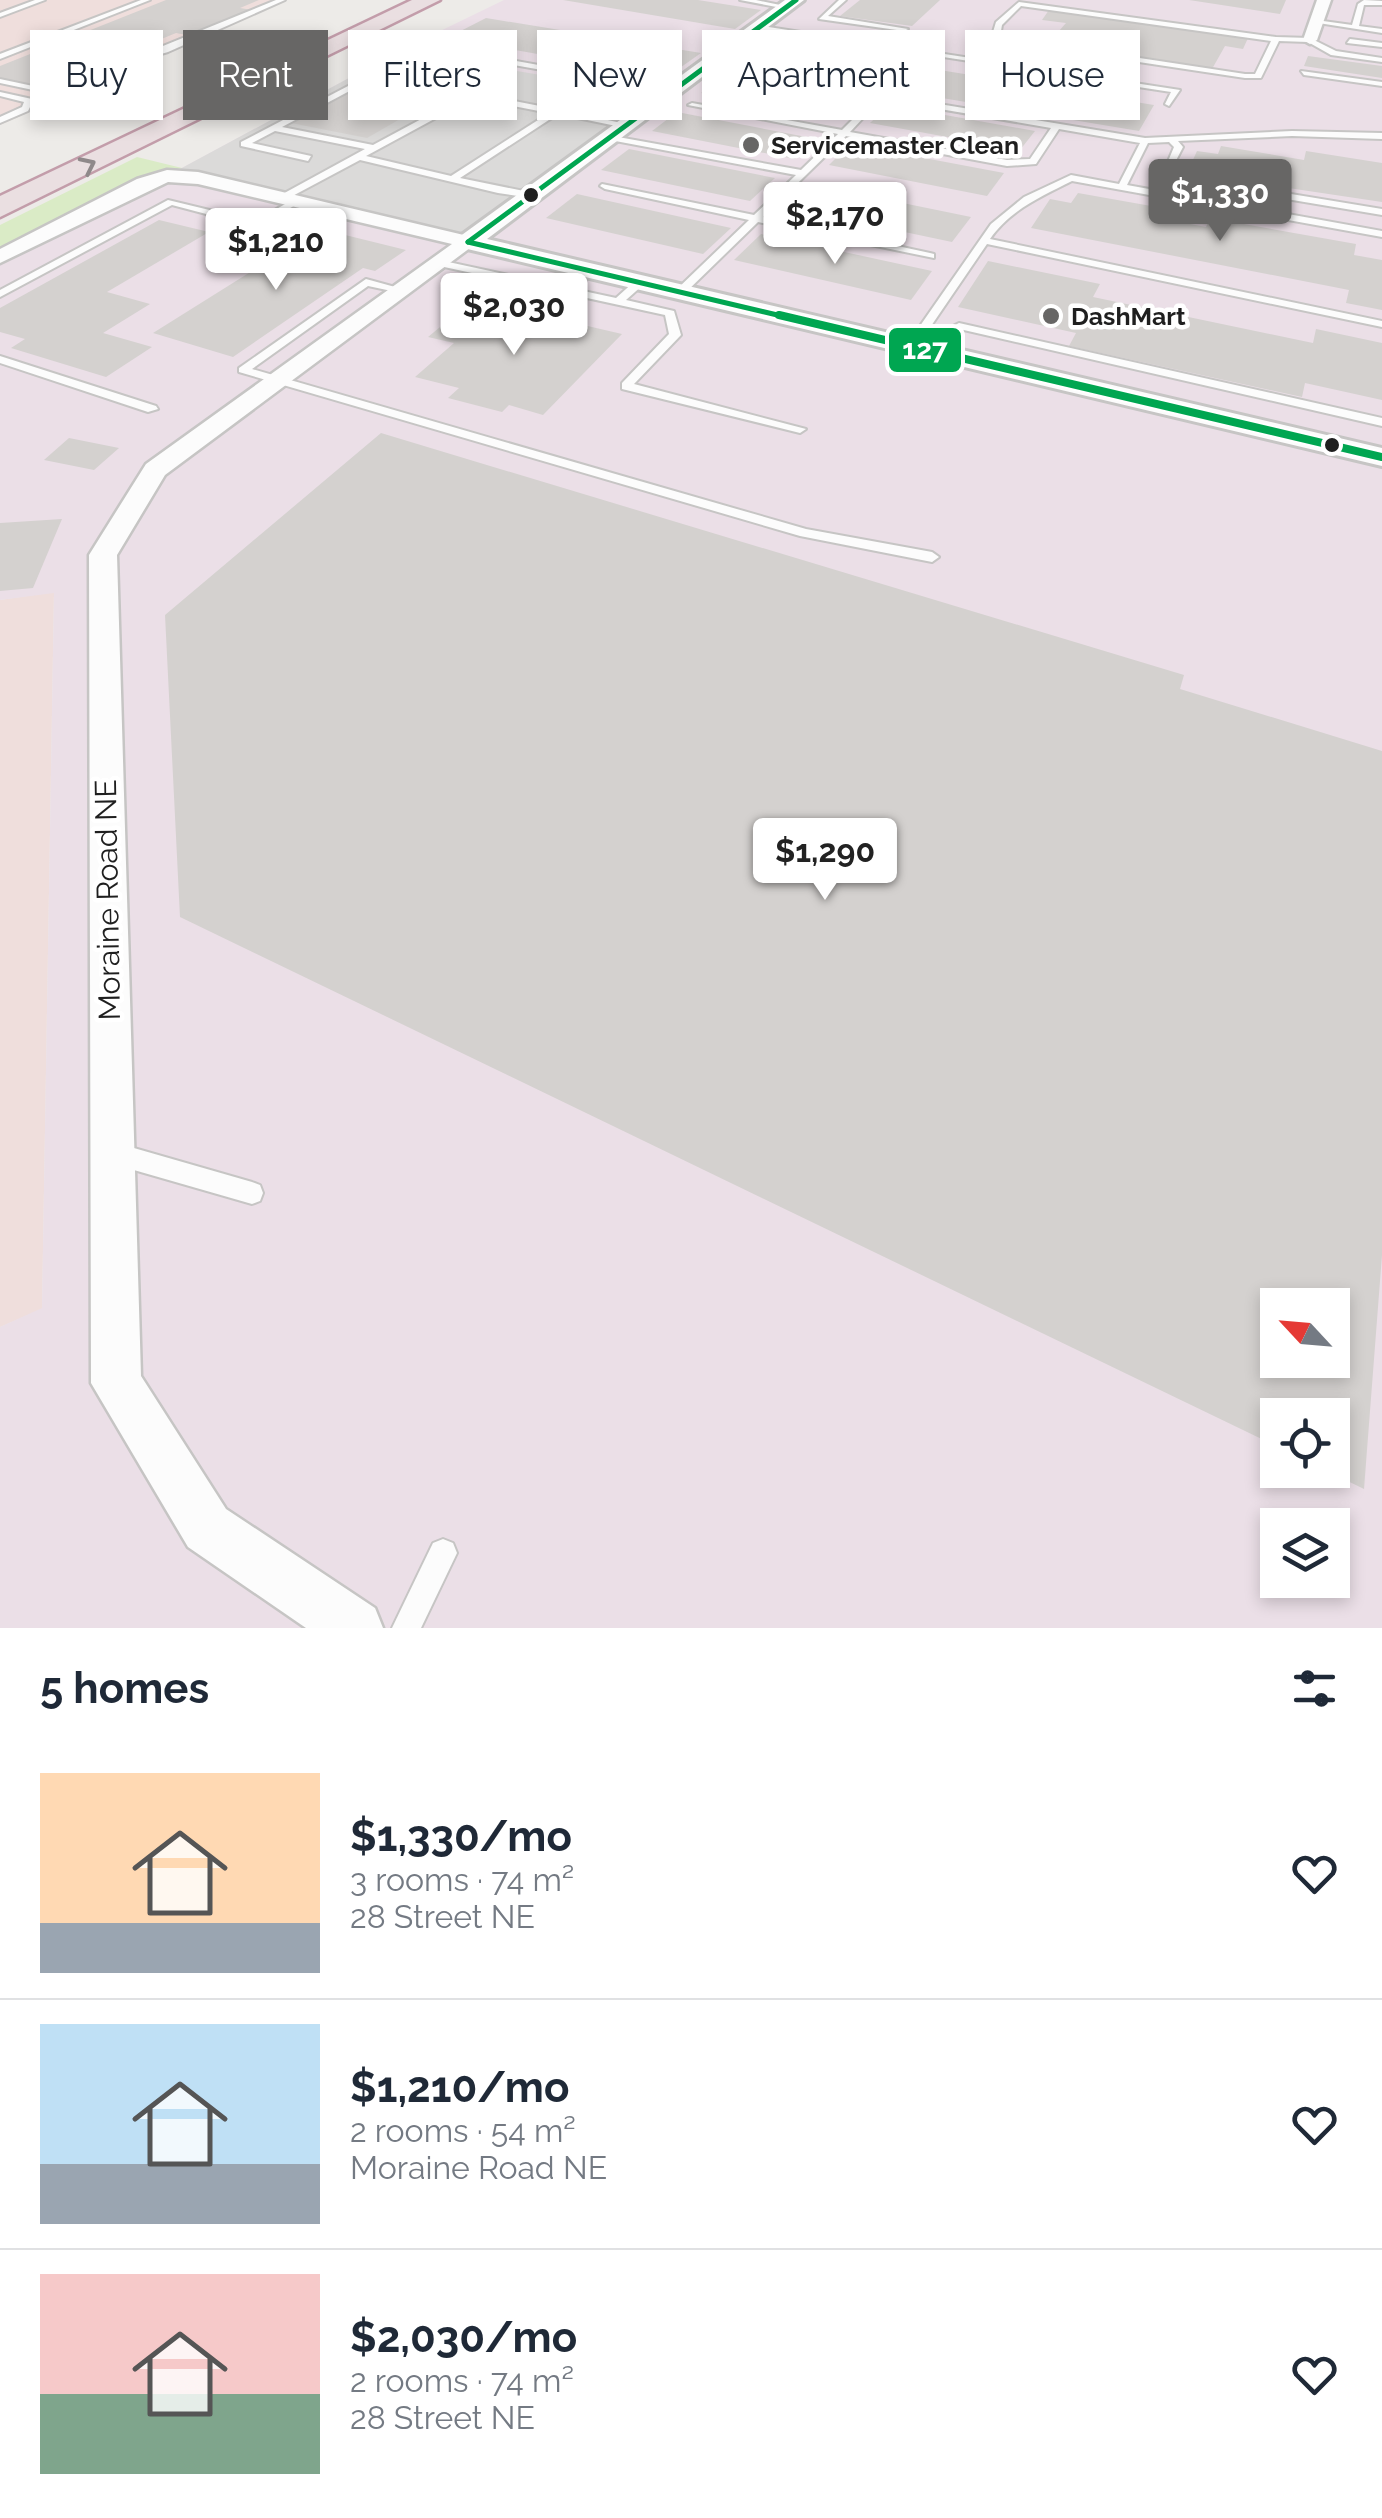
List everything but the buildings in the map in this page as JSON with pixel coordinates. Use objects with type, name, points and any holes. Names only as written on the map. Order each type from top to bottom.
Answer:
[{"type":"highway","points":[[0,208],[430,0]]},
{"type":"street","points":[[1310,40],[1324,0]]},
{"type":"street","points":[[755,30],[791,3]]},
{"type":"street","points":[[453,252],[525,193],[633,120]]},
{"type":"street","points":[[0,257],[144,183],[167,176],[198,178],[289,200],[453,252],[640,282],[1382,457]]},
{"type":"street","name":"Moraine Road NE","points":[[354,1628],[207,1528],[116,1383],[103,555],[155,470],[453,252]]},
{"type":"lane","points":[[0,15],[42,0]]},
{"type":"lane","points":[[0,56],[146,0]]},
{"type":"lane","points":[[163,51],[282,0]]},
{"type":"lane","points":[[743,0],[791,3]]},
{"type":"lane","points":[[843,0],[822,17],[904,29]]},
{"type":"lane","points":[[1007,2],[1310,40],[1334,54],[1382,60]]},
{"type":"lane","points":[[1355,28],[1361,4],[1382,3]]},
{"type":"lane","points":[[1020,4],[998,24],[997,32],[1012,41],[1245,76],[1258,76],[1276,38]]},
{"type":"lane","points":[[1316,22],[1382,31]]},
{"type":"lane","points":[[760,26],[786,30]]},
{"type":"lane","points":[[1350,41],[1382,45]]},
{"type":"lane","points":[[945,54],[1176,90],[1169,104]]},
{"type":"lane","points":[[1304,73],[1382,84]]},
{"type":"lane","points":[[0,82],[30,87]]},
{"type":"lane","points":[[308,158],[244,144],[348,88]]},
{"type":"lane","points":[[0,94],[29,101],[25,108],[0,120]]},
{"type":"lane","points":[[692,105],[1020,163],[1033,162],[1057,126]]},
{"type":"lane","points":[[945,108],[1144,142],[1237,132],[1324,131],[1382,136]]},
{"type":"lane","points":[[406,126],[416,120]]},
{"type":"lane","points":[[225,242],[356,156],[426,120]]},
{"type":"lane","points":[[454,178],[544,120]]},
{"type":"lane","points":[[582,120],[802,173]]},
{"type":"lane","points":[[680,292],[856,120]]},
{"type":"lane","points":[[274,128],[373,148]]},
{"type":"lane","points":[[1172,140],[1179,146],[1164,176],[1278,199],[1301,198],[1382,212]]},
{"type":"lane","points":[[1122,187],[1144,142]]},
{"type":"lane","points":[[356,156],[525,193]]},
{"type":"lane","points":[[912,346],[994,226],[1028,199],[1071,178],[1382,234]]},
{"type":"lane","points":[[605,186],[930,256]]},
{"type":"lane","points":[[0,294],[171,202],[256,224]]},
{"type":"lane","points":[[984,240],[1382,324]]},
{"type":"lane","points":[[453,252],[670,314],[675,335],[626,386],[800,429]]},
{"type":"lane","points":[[618,302],[640,282]]},
{"type":"lane","points":[[959,326],[1382,422]]},
{"type":"lane","points":[[1031,374],[1046,346]]},
{"type":"lane","points":[[0,359],[152,409]]},
{"type":"lane","points":[[279,380],[805,534],[932,558]]},
{"type":"lane","points":[[112,1152],[252,1193]]},
{"type":"lane","points":[[406,1628],[443,1553]]},
{"type":"shaded area","points":[[0,0],[287,0],[215,30],[183,30],[183,44],[163,52],[163,30],[30,30],[30,112],[0,125]]},
{"type":"shaded area","points":[[504,0],[1382,0],[1382,1628],[0,1628],[0,1327],[42,1308],[54,593],[0,600],[0,258],[271,120],[328,120],[328,89],[348,78],[348,120],[517,120],[517,30],[442,30]]},
{"type":"shaded area","points":[[517,71],[537,74],[537,120],[633,120],[468,242],[167,176],[271,120],[328,120],[328,89],[348,78],[348,120],[517,120]]},
{"type":"shaded area","points":[[54,592],[42,1309],[0,1327],[0,600]]},
{"type":"green space","points":[[137,157],[182,168],[144,176],[0,250],[0,225]]},
{"type":"transit line","name":"127","points":[[468,242],[796,0]]},
{"type":"transit line","name":"127","points":[[468,242],[1382,457]]},
{"type":"place","name":"Servicemaster Clean","points":[[751,145]]},
{"type":"place","name":"DashMart","points":[[1051,316]]}]
